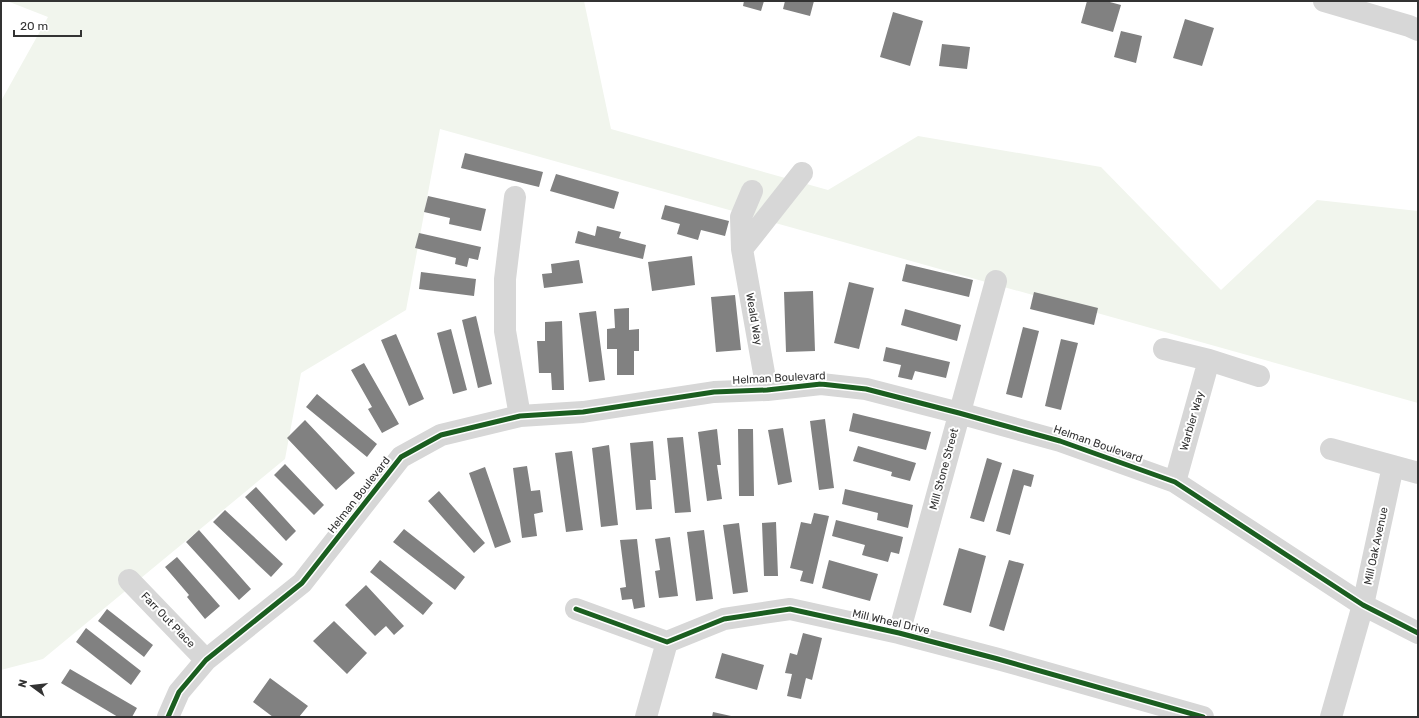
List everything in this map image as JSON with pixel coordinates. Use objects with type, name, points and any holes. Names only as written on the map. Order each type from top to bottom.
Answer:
[{"type":"street","points":[[1324,1],[1418,30]]},
{"type":"street","points":[[742,249],[802,173]]},
{"type":"street","name":"Weald Way","points":[[752,190],[741,217],[742,249],[767,390]]},
{"type":"street","points":[[515,197],[505,279],[505,331],[520,416]]},
{"type":"street","name":"Mill Stone Street","points":[[899,633],[996,281]]},
{"type":"street","points":[[1164,349],[1209,360],[1259,376]]},
{"type":"street","name":"Warbler Way","points":[[1175,482],[1209,360]]},
{"type":"street","name":"Helman Boulevard","points":[[168,717],[179,692],[206,660],[302,582],[401,458],[441,435],[520,416],[582,412],[714,392],[767,390],[821,384],[866,389],[959,413],[1060,441],[1175,482],[1363,605],[1418,634]]},
{"type":"street","points":[[1331,449],[1418,473]]},
{"type":"street","name":"Mill Oak Avenue","points":[[1330,717],[1363,605],[1392,466]]},
{"type":"street","name":"Farr Out Place","points":[[129,580],[206,660]]},
{"type":"street","points":[[576,609],[667,642],[646,717]]},
{"type":"street","name":"Mill Wheel Drive","points":[[667,642],[724,620],[790,609],[899,633],[998,659],[1203,717]]},
{"type":"shaded area","points":[[7,1],[584,1],[611,129],[828,190],[918,136],[1101,167],[1221,290],[1317,200],[1418,211],[1418,403],[440,129],[406,310],[301,373],[285,459],[43,659],[1,670],[1,101],[48,17]]},
{"type":"building","points":[[744,1],[764,1],[761,11],[743,6]]},
{"type":"building","points":[[785,1],[814,1],[810,16],[783,9]]},
{"type":"building","points":[[1087,1],[1106,1],[1121,5],[1113,32],[1081,23]]},
{"type":"building","points":[[893,12],[923,21],[910,66],[880,57]]},
{"type":"building","points":[[1185,19],[1214,28],[1202,66],[1173,58]]},
{"type":"building","points":[[1121,31],[1142,36],[1136,63],[1114,57]]},
{"type":"building","points":[[942,44],[970,47],[967,69],[939,66]]},
{"type":"building","points":[[465,153],[543,172],[539,187],[461,168]]},
{"type":"building","points":[[556,174],[619,192],[614,209],[550,191]]},
{"type":"building","points":[[428,196],[486,209],[481,231],[449,224],[450,218],[424,212]]},
{"type":"building","points":[[665,205],[729,221],[725,236],[701,230],[698,240],[677,234],[680,224],[661,219]]},
{"type":"building","points":[[597,226],[621,232],[619,238],[646,245],[643,259],[575,243],[578,231],[595,236]]},
{"type":"building","points":[[419,233],[481,247],[478,260],[469,258],[467,267],[455,264],[456,258],[415,248]]},
{"type":"building","points":[[692,256],[695,285],[652,291],[648,262]]},
{"type":"building","points":[[579,260],[583,283],[544,288],[542,274],[552,273],[551,264]]},
{"type":"building","points":[[906,264],[973,280],[969,297],[902,281]]},
{"type":"building","points":[[421,272],[476,279],[474,296],[419,289]]},
{"type":"building","points":[[849,282],[874,288],[859,349],[834,343]]},
{"type":"building","points":[[813,291],[815,351],[786,352],[784,292]]},
{"type":"building","points":[[1034,292],[1098,308],[1094,325],[1030,309]]},
{"type":"building","points":[[735,295],[741,350],[716,352],[711,297]]},
{"type":"building","points":[[629,308],[629,330],[639,329],[639,351],[634,351],[634,375],[617,375],[617,349],[607,349],[607,329],[615,328],[614,309]]},
{"type":"building","points":[[905,309],[961,325],[957,341],[901,325]]},
{"type":"building","points":[[596,311],[605,380],[589,382],[579,313]]},
{"type":"building","points":[[476,316],[492,384],[478,388],[462,320]]},
{"type":"building","points":[[562,321],[564,390],[552,390],[551,373],[539,373],[537,341],[545,341],[545,322]]},
{"type":"building","points":[[1023,327],[1039,331],[1022,398],[1006,394]]},
{"type":"building","points":[[451,329],[467,390],[453,394],[437,333]]},
{"type":"building","points":[[396,334],[424,399],[409,406],[381,340]]},
{"type":"building","points":[[1061,339],[1078,343],[1061,410],[1045,406]]},
{"type":"building","points":[[886,347],[950,362],[946,378],[915,371],[912,380],[898,377],[901,365],[883,361]]},
{"type":"building","points":[[364,363],[399,424],[382,433],[368,409],[372,407],[351,370]]},
{"type":"building","points":[[317,394],[377,444],[367,457],[306,407]]},
{"type":"building","points":[[853,413],[931,432],[926,450],[849,431]]},
{"type":"building","points":[[825,419],[834,488],[819,490],[810,421]]},
{"type":"building","points":[[305,420],[355,473],[336,490],[287,438]]},
{"type":"building","points":[[783,428],[792,482],[778,485],[768,430]]},
{"type":"building","points":[[717,429],[721,465],[717,465],[722,499],[707,501],[698,432]]},
{"type":"building","points":[[738,429],[753,429],[754,496],[739,496]]},
{"type":"building","points":[[683,437],[691,512],[675,513],[667,438]]},
{"type":"building","points":[[653,441],[656,480],[650,480],[652,509],[636,510],[630,443]]},
{"type":"building","points":[[609,445],[618,525],[601,527],[592,448]]},
{"type":"building","points":[[858,446],[916,463],[910,481],[891,476],[892,472],[853,461]]},
{"type":"building","points":[[572,451],[583,530],[566,532],[555,453]]},
{"type":"building","points":[[987,458],[1002,463],[984,522],[970,518]]},
{"type":"building","points":[[285,464],[324,505],[314,515],[274,475]]},
{"type":"building","points":[[527,466],[531,491],[540,490],[543,512],[534,514],[537,536],[522,538],[513,468]]},
{"type":"building","points":[[485,467],[511,542],[495,548],[469,473]]},
{"type":"building","points":[[1013,469],[1034,475],[1031,487],[1024,485],[1010,535],[996,531]]},
{"type":"building","points":[[256,487],[296,531],[286,541],[245,497]]},
{"type":"building","points":[[845,489],[913,505],[908,528],[877,520],[878,513],[842,504]]},
{"type":"building","points":[[439,491],[485,543],[474,553],[428,501]]},
{"type":"building","points":[[225,510],[283,564],[271,577],[213,522]]},
{"type":"building","points":[[814,513],[829,516],[813,584],[800,581],[803,571],[790,568],[801,522],[811,524]]},
{"type":"building","points":[[836,520],[903,537],[899,554],[891,552],[888,562],[862,555],[865,545],[832,536]]},
{"type":"building","points":[[776,522],[778,576],[764,576],[762,523]]},
{"type":"building","points":[[739,523],[748,592],[733,594],[723,525]]},
{"type":"building","points":[[404,529],[465,577],[455,590],[393,542]]},
{"type":"building","points":[[199,530],[251,589],[239,600],[186,542]]},
{"type":"building","points":[[704,530],[713,599],[696,601],[687,532]]},
{"type":"building","points":[[670,537],[678,596],[659,598],[655,571],[660,570],[655,539]]},
{"type":"building","points":[[637,539],[645,607],[634,609],[632,599],[622,600],[620,588],[626,587],[620,540]]},
{"type":"building","points":[[959,548],[986,556],[971,613],[943,605]]},
{"type":"building","points":[[177,557],[220,606],[205,619],[187,597],[189,595],[165,567]]},
{"type":"building","points":[[380,560],[433,603],[423,615],[370,572]]},
{"type":"building","points":[[829,560],[878,574],[870,601],[822,588]]},
{"type":"building","points":[[1009,560],[1024,564],[1004,631],[989,626]]},
{"type":"building","points":[[366,585],[404,626],[394,635],[386,626],[375,636],[345,605]]},
{"type":"building","points":[[107,609],[153,645],[144,657],[98,621]]},
{"type":"building","points":[[334,621],[367,653],[347,674],[313,641]]},
{"type":"building","points":[[86,628],[141,671],[131,685],[76,642]]},
{"type":"building","points":[[803,633],[822,638],[812,680],[806,678],[801,699],[787,696],[792,674],[785,673],[790,653],[797,655]]},
{"type":"building","points":[[722,653],[764,665],[757,690],[715,678]]},
{"type":"building","points":[[70,669],[137,708],[132,717],[118,717],[61,683]]},
{"type":"building","points":[[270,678],[308,706],[299,717],[273,717],[253,702]]},
{"type":"building","points":[[713,712],[731,716],[731,717],[712,717]]},
{"type":"cycle path","points":[[168,717],[179,692],[206,660],[302,583],[401,457],[441,435],[520,416],[583,412],[714,392],[767,390],[821,384],[866,389],[959,413],[1060,441],[1175,482],[1363,605],[1418,633]]},
{"type":"cycle path","points":[[576,609],[667,642],[724,619],[790,609],[899,633],[998,659],[1203,717]]}]
